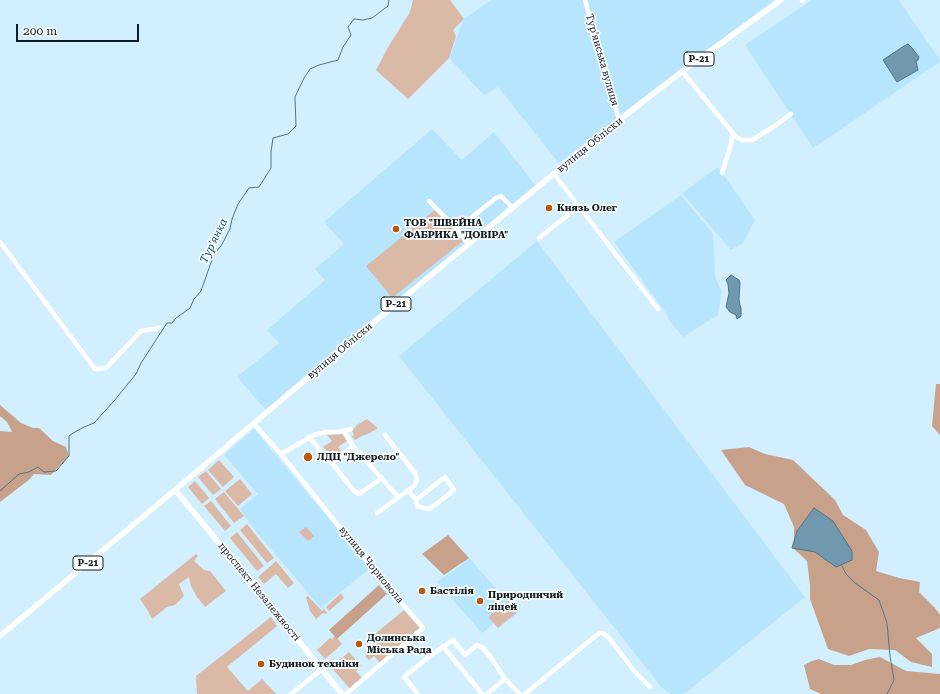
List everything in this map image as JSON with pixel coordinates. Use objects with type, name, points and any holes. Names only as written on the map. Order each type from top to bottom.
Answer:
[{"type":"main road","name":"вулиця Обліски","points":[[0,636],[351,341],[619,120],[682,71],[781,0]]},
{"type":"main road","name":"проспект Незалежності","points":[[175,490],[342,694]]},
{"type":"street","name":"Турʼянська вулиця","points":[[585,0],[619,120]]},
{"type":"street","points":[[682,71],[736,137],[742,140],[752,140],[791,114]]},
{"type":"street","points":[[722,173],[733,133]]},
{"type":"street","points":[[554,174],[658,309]]},
{"type":"street","points":[[457,230],[496,198],[501,196],[513,208]]},
{"type":"street","points":[[429,201],[457,230],[468,244]]},
{"type":"street","points":[[539,238],[579,206]]},
{"type":"street","points":[[0,242],[95,369],[106,368],[140,331],[159,328]]},
{"type":"street","name":"вулиця Чорновола","points":[[254,424],[281,454],[382,580],[424,628],[346,694]]},
{"type":"street","points":[[281,454],[309,437],[320,433],[345,431],[351,429]]},
{"type":"street","points":[[345,431],[353,446],[398,497]]},
{"type":"street","points":[[377,513],[414,486],[417,482],[417,475],[385,435]]},
{"type":"street","points":[[309,437],[354,491],[359,494],[382,478]]},
{"type":"street","points":[[332,463],[353,446]]},
{"type":"street","points":[[408,490],[416,500],[417,506],[428,509],[454,490],[445,477],[416,500]]},
{"type":"street","points":[[525,694],[599,633],[603,633],[609,638],[635,672],[650,687]]},
{"type":"street","points":[[418,694],[404,677],[443,646],[453,640],[465,655],[477,646],[483,648],[505,679],[520,694]]},
{"type":"street","points":[[443,646],[482,694]]},
{"type":"street","points":[[291,694],[322,669]]},
{"type":"street","points":[[487,694],[505,679]]},
{"type":"shaded area","points":[[413,0],[450,0],[464,19],[453,30],[456,36],[449,58],[408,99],[376,70],[410,12]]},
{"type":"shaded area","points":[[491,0],[774,0],[559,163],[498,87],[484,95],[449,58],[464,19]]},
{"type":"shaded area","points":[[812,0],[899,0],[940,60],[940,62],[813,148],[745,45]]},
{"type":"shaded area","points":[[908,44],[919,57],[916,61],[918,70],[897,82],[883,60]]},
{"type":"shaded area","points":[[432,129],[462,160],[494,132],[535,185],[266,410],[237,377],[279,343],[267,330],[325,280],[315,269],[344,244],[324,222]]},
{"type":"shaded area","points":[[718,167],[755,220],[743,243],[731,250],[682,193]]},
{"type":"shaded area","points":[[681,195],[713,234],[715,278],[722,291],[718,315],[683,337],[669,320],[666,313],[614,242]]},
{"type":"shaded area","points":[[435,210],[463,241],[392,298],[366,266]]},
{"type":"shaded area","points":[[537,241],[805,597],[684,694],[671,694],[663,689],[399,356]]},
{"type":"shaded area","points":[[731,275],[739,280],[740,283],[739,299],[741,316],[737,319],[736,315],[730,312],[726,307],[729,293],[726,280]]},
{"type":"shaded area","points":[[936,384],[940,384],[940,435],[932,426]]},
{"type":"shaded area","points":[[0,405],[21,423],[33,428],[39,428],[53,441],[66,447],[69,456],[51,475],[34,474],[30,479],[0,502],[0,431],[12,432],[7,422],[0,416]]},
{"type":"shaded area","points":[[367,419],[378,428],[355,440],[352,437],[354,434],[352,431],[357,425]]},
{"type":"shaded area","points":[[254,429],[370,568],[321,608],[254,529],[240,509],[258,494],[224,455]]},
{"type":"shaded area","points":[[342,434],[347,441],[338,447],[342,452],[334,458],[323,447],[332,441],[327,435]]},
{"type":"shaded area","points":[[749,447],[765,454],[793,460],[835,500],[843,515],[866,530],[879,552],[876,571],[899,578],[920,582],[919,592],[940,615],[940,628],[916,638],[932,654],[932,667],[911,662],[895,650],[869,649],[849,656],[828,649],[810,599],[807,561],[794,549],[794,527],[784,504],[745,485],[721,450]]},
{"type":"shaded area","points":[[219,460],[234,477],[223,487],[208,470]]},
{"type":"shaded area","points":[[206,471],[221,489],[213,495],[198,477]]},
{"type":"shaded area","points":[[240,479],[252,494],[238,506],[225,491]]},
{"type":"shaded area","points":[[195,481],[209,498],[202,504],[188,487]]},
{"type":"shaded area","points":[[224,492],[244,516],[234,523],[215,499]]},
{"type":"shaded area","points":[[211,501],[231,526],[225,531],[204,506]]},
{"type":"shaded area","points":[[814,508],[833,521],[852,551],[852,560],[836,567],[815,552],[792,548],[797,531]]},
{"type":"shaded area","points":[[247,524],[274,558],[267,563],[240,530]]},
{"type":"shaded area","points":[[306,527],[314,536],[308,541],[299,532]]},
{"type":"shaded area","points":[[237,532],[264,566],[257,571],[230,538]]},
{"type":"shaded area","points":[[448,535],[469,558],[444,575],[422,554]]},
{"type":"shaded area","points":[[196,554],[198,556],[194,561],[204,570],[210,571],[226,591],[205,607],[191,586],[189,577],[179,584],[184,596],[175,605],[167,607],[152,619],[140,599]]},
{"type":"shaded area","name":"Природничий ліцей","points":[[469,558],[518,613],[498,628],[494,623],[482,633],[437,582]]},
{"type":"shaded area","points":[[276,561],[294,583],[288,588],[276,574],[264,584],[258,577]]},
{"type":"shaded area","points":[[379,585],[387,594],[337,639],[329,630]]},
{"type":"shaded area","points":[[341,593],[344,598],[329,611],[326,607]]},
{"type":"shaded area","points":[[308,596],[322,611],[324,609],[327,613],[323,613],[316,619],[310,611],[306,597]]},
{"type":"shaded area","points":[[508,601],[517,612],[498,628],[488,617]]},
{"type":"shaded area","points":[[404,610],[420,628],[380,663],[374,656],[369,660],[365,656],[376,647],[369,639]]},
{"type":"shaded area","points":[[271,617],[277,626],[227,667],[248,691],[262,679],[276,694],[197,694],[196,676]]},
{"type":"shaded area","points":[[335,636],[342,644],[325,659],[317,650],[330,638],[332,639]]},
{"type":"shaded area","points":[[349,652],[361,666],[356,671],[362,678],[350,689],[331,667]]},
{"type":"shaded area","points":[[880,657],[906,671],[940,674],[940,694],[821,694],[810,689],[804,665],[812,661],[819,659],[834,665],[851,665]]},
{"type":"waterway","name":"Тур'янка","points":[[0,491],[19,474],[29,472],[38,467],[44,472],[56,471],[69,456],[69,436],[94,423],[136,374],[141,363],[167,323],[172,323],[176,318],[190,308],[194,299],[201,291],[214,254],[221,246],[230,229],[238,204],[249,188],[259,187],[271,168],[273,138],[288,134],[296,126],[295,97],[304,78],[310,69],[338,60],[343,47],[351,35],[348,27],[354,19],[363,20],[372,18],[388,6],[389,0]]},
{"type":"waterway","points":[[841,564],[846,574],[855,583],[879,600],[887,623],[894,680],[887,694]]},
{"type":"place","name":"Князь Олег","points":[[549,208]]},
{"type":"place","name":"ТОВ \"ШВЕЙНА ФАБРИКА \"ДОВІРА\"","points":[[396,229]]},
{"type":"place","name":"ЛДЦ \"Джерело\"","points":[[308,457]]},
{"type":"place","name":"Бастілія","points":[[422,591]]},
{"type":"place","name":"Природничий ліцей","points":[[480,601]]},
{"type":"place","name":"Долинська Міська Рада","points":[[359,644]]},
{"type":"place","name":"Будинок техніки","points":[[261,664]]}]
